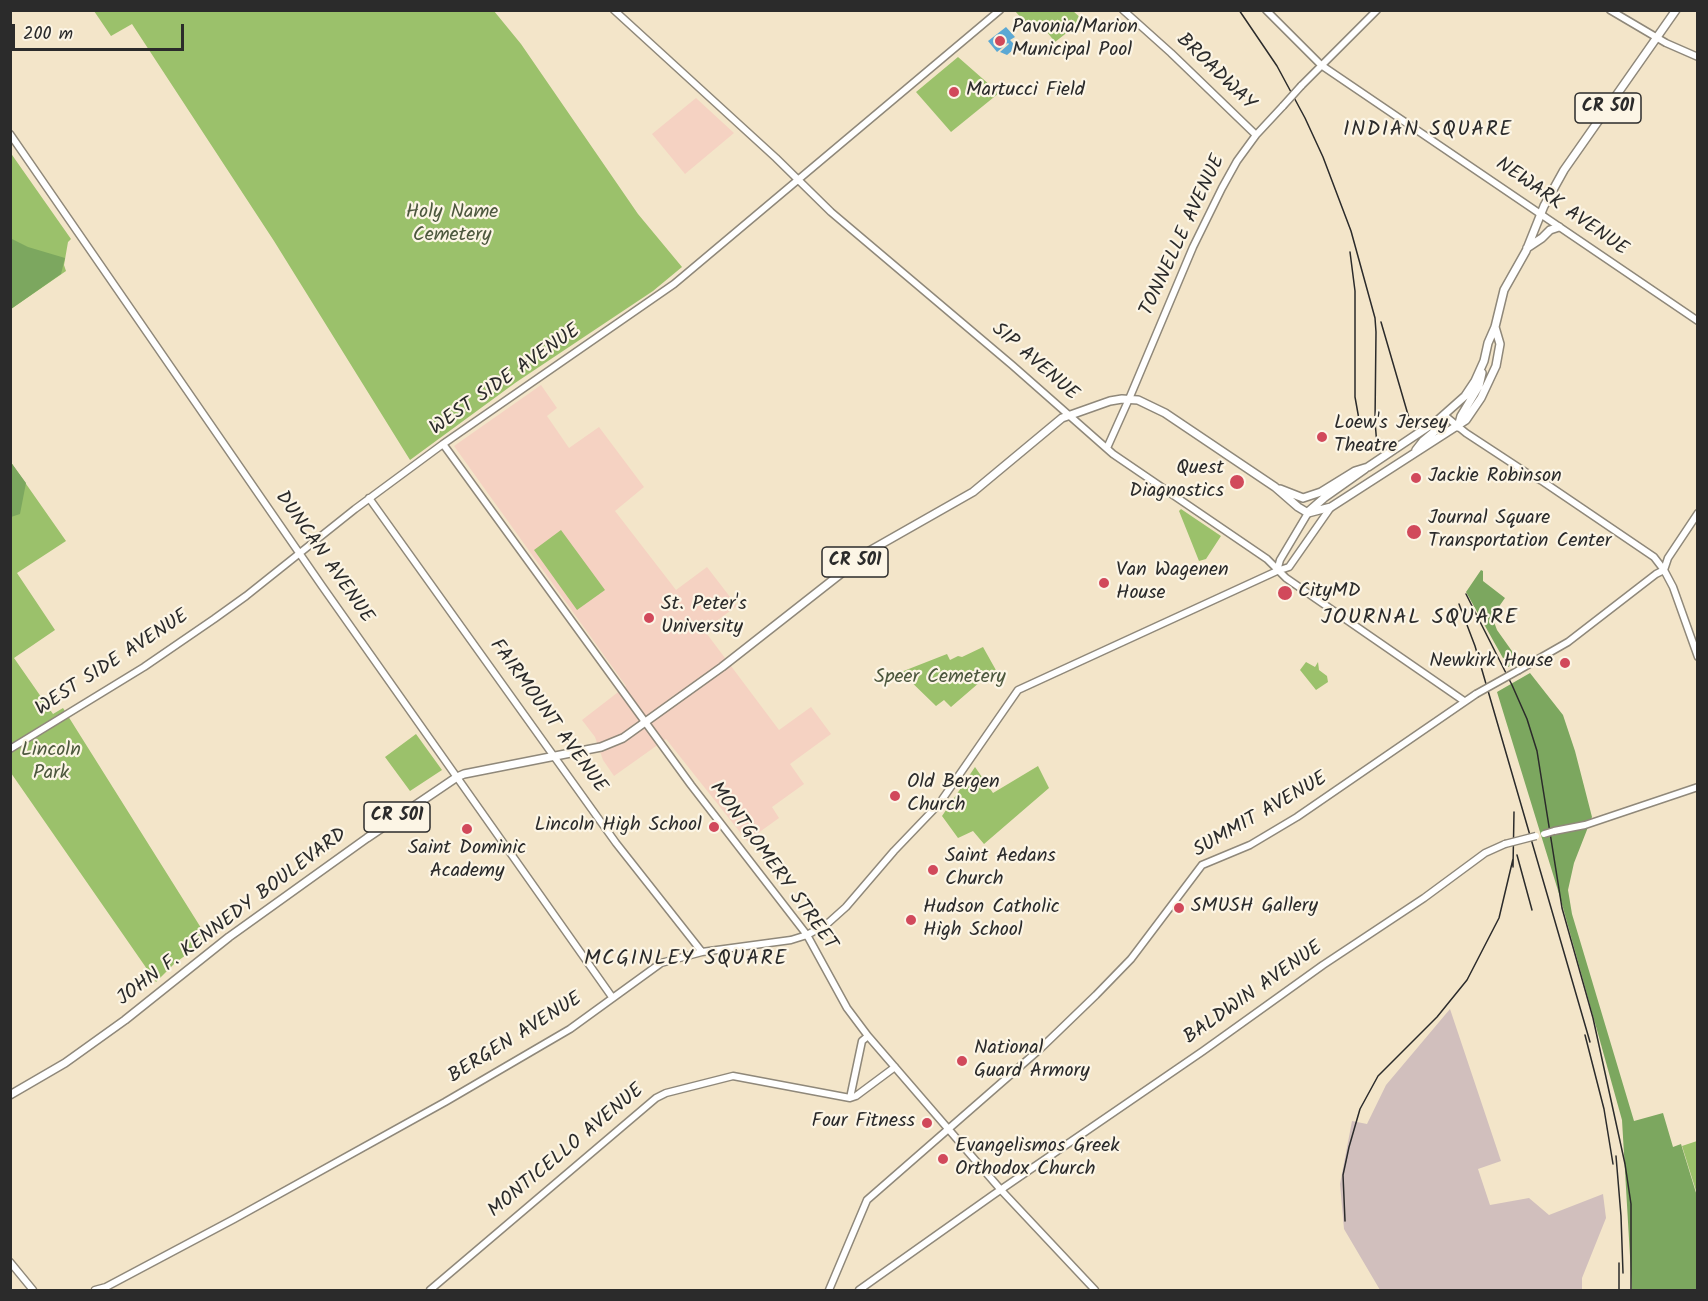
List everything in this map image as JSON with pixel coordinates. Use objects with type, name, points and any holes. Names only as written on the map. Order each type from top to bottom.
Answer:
[{"type":"main road","name":"CR 501","points":[[1275,487],[1303,498],[1331,487],[1355,471],[1368,467],[1444,415],[1470,389],[1484,361],[1504,290],[1527,248],[1540,214],[1564,170],[1676,10]]},
{"type":"main road","points":[[1527,248],[1550,230],[1559,227]]},
{"type":"main road","name":"CR 501","points":[[1130,399],[1138,400],[1165,413],[1275,487],[1308,513],[1331,507],[1466,420],[1476,408],[1493,376],[1500,344],[1495,327]]},
{"type":"main road","points":[[1458,427],[1461,416],[1479,386],[1484,361]]},
{"type":"main road","name":"JOHN F. KENNEDY BOULEVARD","points":[[10,1095],[65,1063],[131,1015],[229,937],[457,777],[601,747],[615,742],[722,667],[867,553],[973,492],[1062,418],[1110,401],[1130,399]]},
{"type":"main road","points":[[1415,452],[1423,441],[1440,427],[1444,415]]},
{"type":"main road","points":[[1308,513],[1324,498],[1359,476],[1368,467]]},
{"type":"street","name":"SIP AVENUE","points":[[614,10],[831,212],[1107,448],[1267,559],[1277,571],[1464,701]]},
{"type":"street","name":"WEST SIDE AVENUE","points":[[10,749],[161,655],[246,596],[369,498],[443,444],[675,284],[999,10]]},
{"type":"street","name":"BROADWAY","points":[[1123,10],[1256,135]]},
{"type":"street","name":"NEWARK AVENUE","points":[[1266,10],[1321,65],[1698,321]]},
{"type":"street","name":"TONNELLE AVENUE","points":[[1107,448],[1206,218],[1237,161],[1256,135],[1283,105],[1377,10]]},
{"type":"street","points":[[1610,10],[1657,38],[1698,57]]},
{"type":"street","name":"DUNCAN AVENUE","points":[[10,134],[299,553],[612,997]]},
{"type":"street","points":[[1444,415],[1458,427],[1654,557],[1673,587],[1698,657]]},
{"type":"street","name":"MONTGOMERY STREET","points":[[443,444],[645,723],[807,935],[847,1008],[868,1036],[1001,1190],[1095,1290]]},
{"type":"street","name":"FAIRMOUNT AVENUE","points":[[369,498],[614,839],[702,952]]},
{"type":"street","name":"BERGEN AVENUE","points":[[95,1290],[106,1287],[234,1219],[445,1102],[570,1029],[661,963],[702,952],[791,940],[807,935],[831,922],[939,804],[1018,690],[1289,567],[1331,507]]},
{"type":"street","points":[[1277,571],[1280,560],[1308,513]]},
{"type":"street","name":"SUMMIT AVENUE","points":[[829,1290],[867,1200],[1045,1044],[1131,959],[1202,865],[1245,847],[1298,817],[1464,701],[1568,642],[1664,570],[1668,558],[1698,513]]},
{"type":"street","name":"BALDWIN AVENUE","points":[[859,1290],[1323,965],[1424,898],[1485,853],[1505,844],[1585,825],[1698,787]]},
{"type":"street","points":[[850,1098],[862,1041],[868,1036]]},
{"type":"street","points":[[850,1098],[895,1067]]},
{"type":"street","name":"MONTICELLO AVENUE","points":[[430,1290],[656,1098],[666,1093],[733,1076],[850,1098]]},
{"type":"street","points":[[10,1262],[33,1290]]},
{"type":"shaded area","points":[[696,98],[734,133],[685,174],[652,134]]},
{"type":"shaded area","name":"St. Peter's University","points":[[541,385],[557,408],[547,416],[569,448],[599,427],[644,487],[615,511],[676,590],[707,567],[737,606],[704,630],[779,730],[811,707],[831,734],[790,764],[804,784],[772,807],[779,818],[747,841],[666,739],[614,776],[603,760],[595,737],[582,720],[626,686],[454,446]]},
{"type":"shaded area","points":[[1450,1009],[1501,1161],[1478,1169],[1490,1205],[1529,1198],[1549,1215],[1603,1194],[1606,1218],[1582,1278],[1582,1290],[1380,1290],[1344,1229],[1340,1184],[1352,1121],[1367,1124],[1386,1085]]},
{"type":"green space","name":"Holy Name Cemetery","points":[[94,11],[494,11],[521,44],[638,214],[682,267],[653,291],[515,383],[410,460],[274,241],[132,24],[111,36]]},
{"type":"green space","points":[[1015,11],[1073,11],[1083,20],[1055,42],[1039,22],[1030,28]]},
{"type":"green space","name":"Martucci Field","points":[[958,57],[999,93],[951,132],[916,92]]},
{"type":"green space","points":[[10,152],[71,239],[68,242],[64,265],[66,271],[11,309]]},
{"type":"green space","points":[[10,238],[28,247],[65,258],[61,274],[11,309]]},
{"type":"green space","name":"Lincoln Park","points":[[10,461],[66,541],[17,573],[55,630],[14,658],[53,714],[63,708],[208,939],[175,963],[156,982],[11,773]]},
{"type":"green space","points":[[10,461],[26,483],[20,514],[11,517]]},
{"type":"green space","points":[[1181,509],[1221,536],[1206,559],[1199,561],[1179,511]]},
{"type":"green space","points":[[561,530],[605,590],[577,610],[534,550]]},
{"type":"green space","points":[[1481,570],[1483,581],[1505,598],[1493,615],[1496,619],[1494,622],[1497,630],[1519,661],[1508,667],[1466,592]]},
{"type":"green space","name":"Speer Cemetery","points":[[983,647],[997,672],[980,682],[951,707],[944,700],[936,706],[901,672],[947,654],[950,660]]},
{"type":"green space","points":[[1306,662],[1315,667],[1318,662],[1319,670],[1327,676],[1328,682],[1316,690],[1300,670]]},
{"type":"green space","points":[[1530,673],[1563,715],[1592,817],[1574,863],[1568,890],[1572,914],[1634,1121],[1663,1113],[1673,1147],[1681,1144],[1697,1196],[1697,1290],[1632,1290],[1622,1120],[1560,897],[1497,692]]},
{"type":"green space","points":[[416,734],[442,770],[410,791],[385,757]]},
{"type":"green space","points":[[1038,766],[1049,788],[984,844],[973,831],[958,838],[942,816],[975,767],[993,793]]},
{"type":"green space","points":[[1698,1141],[1697,1194],[1682,1146]]},
{"type":"water","name":"Pavonia/Marion Municipal Pool","points":[[1006,27],[1015,37],[1010,40],[1015,45],[1014,49],[1007,55],[1000,52],[1008,43],[997,52],[988,41]]},
{"type":"railway","points":[[1239,10],[1277,66],[1305,118],[1323,157],[1351,231],[1375,318],[1377,446]]},
{"type":"railway","points":[[1350,252],[1355,291],[1355,397],[1360,425]]},
{"type":"railway","points":[[1381,322],[1411,425]]},
{"type":"railway","points":[[1466,594],[1512,685],[1527,719],[1537,751],[1562,908],[1593,1018],[1625,1164],[1631,1204],[1631,1290]]},
{"type":"railway","points":[[1459,604],[1475,646],[1590,1042]]},
{"type":"railway","points":[[1513,867],[1514,812]]},
{"type":"railway","points":[[1517,855],[1532,910]]},
{"type":"railway","points":[[1345,1221],[1343,1175],[1360,1109],[1378,1076],[1437,1017],[1467,980],[1499,918],[1513,859]]},
{"type":"railway","points":[[1585,1035],[1604,1109],[1613,1164]]},
{"type":"railway","points":[[1616,1156],[1623,1273]]},
{"type":"railway","points":[[1619,1263],[1619,1290]]},
{"type":"place","name":"Pavonia/Marion Municipal Pool","points":[[1000,41]]},
{"type":"place","name":"Martucci Field","points":[[954,92]]},
{"type":"place","name":"Loew's Jersey Theatre","points":[[1322,437]]},
{"type":"place","name":"Jackie Robinson","points":[[1416,478]]},
{"type":"place","name":"Quest Diagnostics","points":[[1237,482]]},
{"type":"place","name":"Journal Square Transportation Center","points":[[1414,532]]},
{"type":"place","name":"Van Wagenen House","points":[[1104,583]]},
{"type":"place","name":"CityMD","points":[[1285,593]]},
{"type":"place","name":"St. Peter's University","points":[[649,618]]},
{"type":"place","name":"Newkirk House","points":[[1565,663]]},
{"type":"place","name":"Old Bergen Church","points":[[895,796]]},
{"type":"place","name":"Lincoln High School","points":[[714,827]]},
{"type":"place","name":"Saint Dominic Academy","points":[[467,829]]},
{"type":"place","name":"Saint Aedans Church","points":[[933,870]]},
{"type":"place","name":"SMUSH Gallery","points":[[1179,908]]},
{"type":"place","name":"Hudson Catholic High School","points":[[911,920]]},
{"type":"place","name":"National Guard Armory","points":[[962,1061]]},
{"type":"place","name":"Four Fitness","points":[[927,1123]]},
{"type":"place","name":"Evangelismos Greek Orthodox Church","points":[[943,1159]]},
{"type":"district","name":"INDIAN SQUARE","points":[[1428,131]]},
{"type":"district","name":"JOURNAL SQUARE","points":[[1420,619]]},
{"type":"district","name":"MCGINLEY SQUARE","points":[[686,960]]}]
